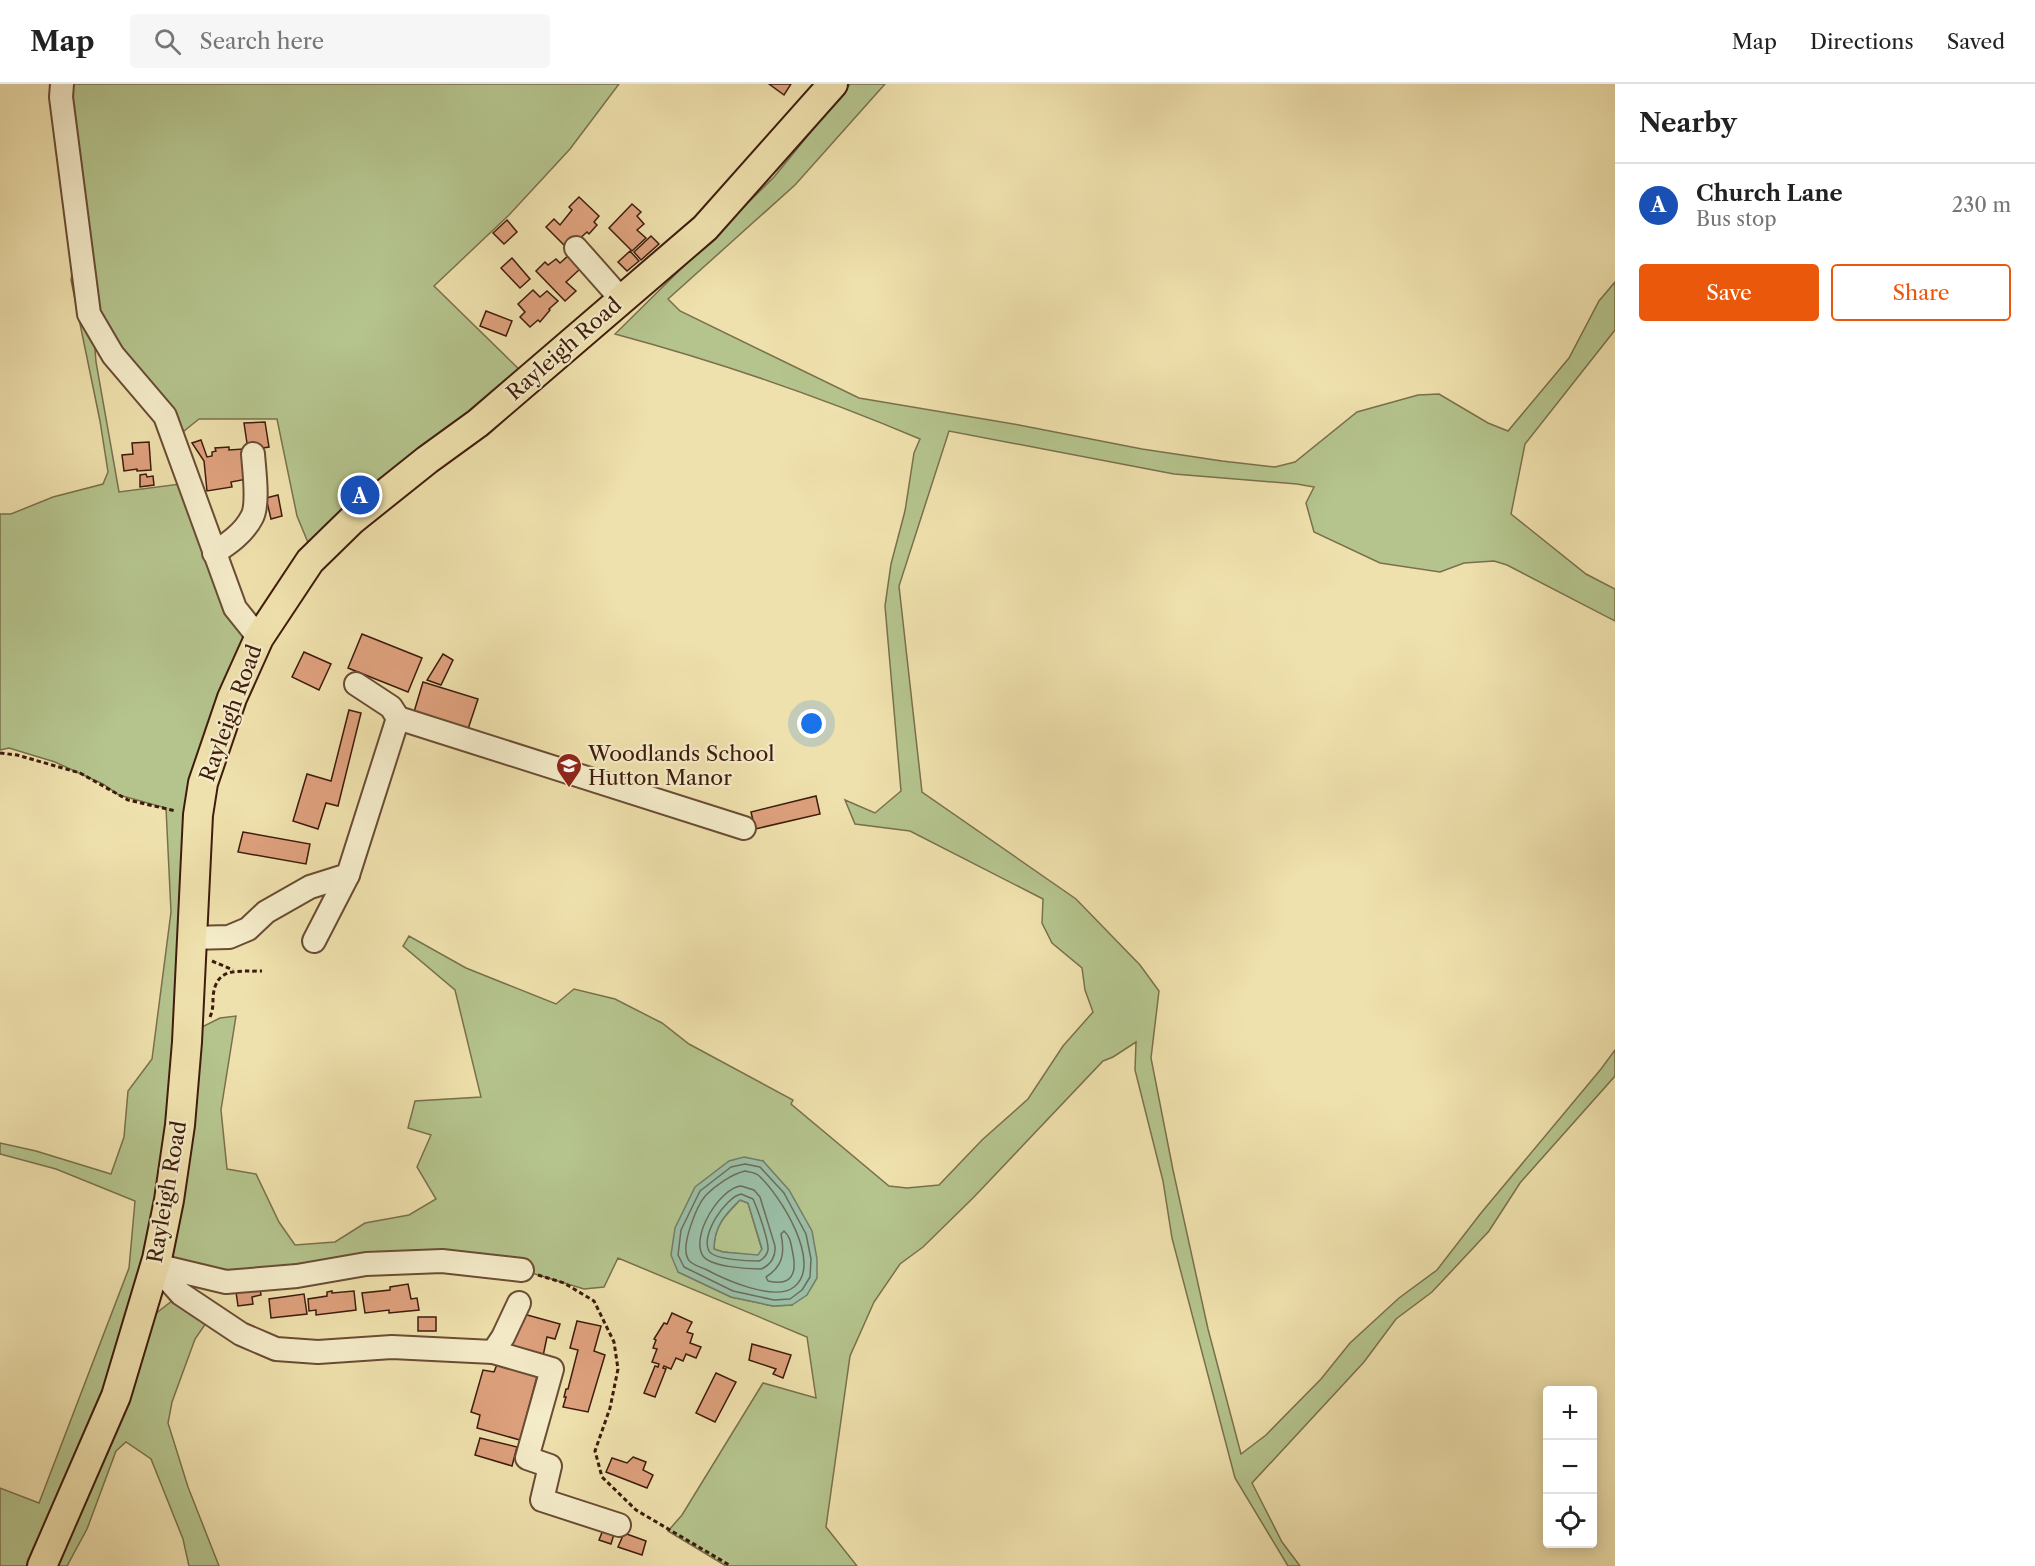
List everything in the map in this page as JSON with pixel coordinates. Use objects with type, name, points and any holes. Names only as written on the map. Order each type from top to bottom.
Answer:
[{"type":"main road","name":"Rayleigh Road","points":[[42,1566],[116,1396],[155,1265],[169,1200],[180,1125],[198,948],[198,815],[203,783],[232,698],[259,638],[310,561],[352,520],[477,423],[705,228],[833,84]]},
{"type":"street","points":[[62,84],[61,97],[89,314],[113,355],[165,416],[235,608],[259,638]]},
{"type":"street","points":[[576,248],[622,300]]},
{"type":"street","points":[[214,553],[233,540],[253,516],[255,488],[253,454]]},
{"type":"street","points":[[357,684],[391,707],[398,718],[744,828]]},
{"type":"street","points":[[314,941],[348,875],[398,718]]},
{"type":"street","points":[[198,948],[248,929],[266,912],[310,887],[348,875]]},
{"type":"street","points":[[155,1265],[226,1282],[297,1276],[366,1264],[442,1261],[522,1270]]},
{"type":"street","points":[[155,1265],[181,1294],[241,1334],[276,1348],[318,1352],[392,1347],[493,1352],[552,1369],[527,1458],[550,1466],[542,1500],[619,1525]]},
{"type":"street","points":[[493,1352],[503,1337],[519,1303]]},
{"type":"path","points":[[0,753],[17,755],[80,773],[128,800],[198,815]]},
{"type":"path","points":[[198,948],[238,972],[262,971]]},
{"type":"path","points":[[522,1270],[564,1283],[594,1301],[614,1342],[618,1369],[610,1408],[595,1451],[602,1477],[636,1510],[731,1566]]},
{"type":"shaded area","points":[[58,84],[619,84],[570,149],[509,215],[434,286],[529,379],[314,557],[297,516],[277,419],[199,419],[173,440],[93,323],[96,362],[119,492],[188,483],[235,608],[246,645],[203,783],[169,1200],[42,1566],[0,1566],[0,1488],[39,1503],[129,1268],[135,1201],[56,1169],[0,1154],[0,1143],[36,1151],[111,1174],[124,1137],[128,1091],[152,1059],[171,912],[166,808],[119,795],[103,784],[55,762],[9,748],[0,750],[0,514],[11,514],[53,497],[103,484],[108,472],[71,280],[78,236]]},
{"type":"shaded area","points":[[850,84],[885,84],[795,185],[668,299],[680,311],[859,398],[1019,425],[1142,449],[1222,461],[1275,467],[1295,462],[1357,412],[1418,395],[1439,394],[1488,423],[1508,431],[1569,358],[1599,301],[1615,282],[1615,330],[1525,444],[1511,514],[1586,574],[1615,589],[1615,621],[1507,565],[1494,561],[1464,563],[1440,572],[1380,563],[1314,532],[1306,503],[1314,487],[1174,474],[949,431],[899,586],[922,792],[1076,899],[1140,965],[1159,991],[1151,1058],[1208,1329],[1241,1454],[1266,1435],[1321,1379],[1350,1343],[1399,1298],[1437,1270],[1615,1050],[1615,1076],[1520,1183],[1489,1231],[1432,1292],[1396,1319],[1364,1362],[1252,1483],[1282,1542],[1300,1566],[1288,1566],[1235,1478],[1172,1238],[1163,1181],[1135,1070],[1136,1042],[1103,1061],[973,1198],[923,1247],[900,1264],[874,1302],[850,1356],[826,1527],[857,1566],[726,1566],[668,1531],[682,1515],[763,1383],[816,1398],[807,1337],[618,1258],[604,1287],[584,1289],[522,1270],[442,1261],[226,1282],[171,1262],[190,1154],[202,1027],[220,1018],[236,1016],[221,1110],[227,1169],[256,1174],[279,1222],[295,1245],[335,1242],[365,1223],[409,1215],[436,1199],[417,1167],[431,1135],[408,1128],[415,1101],[481,1097],[455,990],[403,946],[409,936],[466,968],[556,1004],[574,989],[615,999],[662,1023],[689,1044],[793,1100],[791,1104],[889,1186],[907,1188],[939,1185],[982,1140],[1028,1099],[1063,1046],[1093,1012],[1085,990],[1082,968],[1052,943],[1042,923],[1043,899],[910,831],[855,824],[845,800],[875,813],[901,791],[885,606],[891,564],[905,511],[914,453],[920,439],[769,381],[615,334],[774,177]],"holes":[[[763,1161],[792,1305],[773,1306],[731,1297],[678,1272]]]},
{"type":"shaded area","points":[[740,1200],[748,1203],[762,1250],[758,1256],[714,1249],[718,1227]]},
{"type":"shaded area","points":[[181,1294],[206,1323],[195,1339],[172,1402],[168,1423],[188,1487],[219,1566],[189,1566],[183,1539],[151,1459],[126,1442],[116,1451],[87,1529],[67,1566],[51,1566],[150,1318]]},
{"type":"water","points":[[744,1157],[763,1161],[789,1190],[812,1231],[817,1259],[817,1278],[807,1295],[792,1305],[773,1306],[731,1297],[678,1272],[671,1255],[675,1228],[695,1187],[729,1161]],"holes":[[[740,1200],[748,1203],[762,1249],[758,1255],[714,1249],[716,1234],[725,1216]]]},
{"type":"building","points":[[769,84],[791,84],[784,95]]},
{"type":"building","points":[[579,197],[599,216],[594,222],[597,225],[589,234],[587,232],[568,249],[546,227],[554,219],[560,225],[572,210],[569,207]]},
{"type":"building","points":[[632,204],[641,212],[637,216],[644,224],[637,230],[646,238],[632,251],[609,228]]},
{"type":"building","points":[[507,220],[517,232],[504,244],[493,233]]},
{"type":"building","points":[[651,236],[659,244],[641,260],[634,252]]},
{"type":"building","points":[[630,251],[639,261],[627,271],[618,262]]},
{"type":"building","points":[[569,255],[580,269],[566,282],[576,291],[565,301],[536,271],[545,262],[548,265],[556,259],[560,263]]},
{"type":"building","points":[[512,258],[530,279],[520,288],[501,268]]},
{"type":"building","points":[[533,290],[540,297],[547,291],[558,301],[540,322],[538,320],[530,327],[520,317],[525,312],[518,304]]},
{"type":"building","points":[[486,311],[512,321],[506,336],[480,326]]},
{"type":"building","points":[[265,422],[269,447],[248,450],[244,423]]},
{"type":"building","points":[[201,440],[207,457],[212,456],[212,452],[216,451],[215,448],[243,449],[247,479],[231,482],[232,487],[207,491],[204,461],[192,443]]},
{"type":"building","points":[[149,442],[151,470],[124,471],[122,455],[133,454],[132,443]]},
{"type":"building","points":[[146,474],[147,477],[153,476],[154,485],[140,487],[140,475]]},
{"type":"building","points":[[278,495],[282,516],[271,519],[266,498]]},
{"type":"building","points":[[362,634],[422,658],[408,692],[348,668]]},
{"type":"building","points":[[304,652],[331,664],[319,690],[292,677]]},
{"type":"building","points":[[443,654],[453,660],[441,685],[427,680]]},
{"type":"building","points":[[423,682],[478,699],[468,729],[414,712]]},
{"type":"building","points":[[349,710],[361,713],[338,806],[326,803],[318,829],[293,821],[307,774],[331,781]]},
{"type":"building","points":[[816,796],[820,814],[755,829],[751,812]]},
{"type":"building","points":[[243,832],[310,844],[306,864],[238,852]]},
{"type":"building","points":[[408,1284],[411,1299],[417,1298],[419,1310],[365,1313],[362,1293],[390,1290],[390,1287]]},
{"type":"building","points":[[260,1289],[261,1295],[252,1297],[253,1304],[238,1306],[236,1292]]},
{"type":"building","points":[[332,1291],[332,1293],[354,1291],[356,1310],[316,1315],[316,1310],[309,1311],[308,1299],[327,1296],[327,1292]]},
{"type":"building","points":[[304,1294],[307,1314],[271,1318],[269,1299]]},
{"type":"building","points":[[520,1313],[560,1324],[555,1339],[547,1337],[542,1361],[509,1355]]},
{"type":"building","points":[[672,1313],[692,1322],[687,1332],[693,1334],[690,1343],[701,1347],[696,1358],[686,1354],[683,1361],[676,1358],[671,1369],[664,1366],[663,1368],[666,1369],[655,1397],[644,1393],[655,1366],[658,1367],[659,1364],[652,1362],[657,1349],[653,1348],[656,1340],[654,1339],[664,1323],[667,1324]]},
{"type":"building","points":[[418,1317],[436,1317],[436,1331],[418,1331]]},
{"type":"building","points":[[577,1321],[601,1326],[594,1351],[605,1355],[588,1412],[563,1407],[578,1350],[570,1348]]},
{"type":"building","points":[[752,1344],[791,1355],[783,1378],[773,1374],[776,1369],[749,1360]]},
{"type":"building","points":[[498,1362],[538,1373],[520,1440],[477,1428],[480,1415],[471,1412],[483,1370],[494,1372]]},
{"type":"building","points":[[716,1373],[736,1382],[715,1422],[696,1413]]},
{"type":"building","points":[[480,1438],[517,1447],[512,1466],[475,1455]]},
{"type":"building","points":[[633,1457],[646,1462],[643,1470],[653,1475],[647,1488],[606,1472],[612,1458],[627,1463]]},
{"type":"building","points":[[603,1530],[614,1534],[611,1544],[599,1540]]},
{"type":"building","points":[[624,1533],[646,1541],[642,1555],[618,1547]]},
{"type":"place","name":"Church Lane","points":[[360,495]]},
{"type":"place","name":"Woodlands School Hutton Manor","points":[[569,789]]}]
